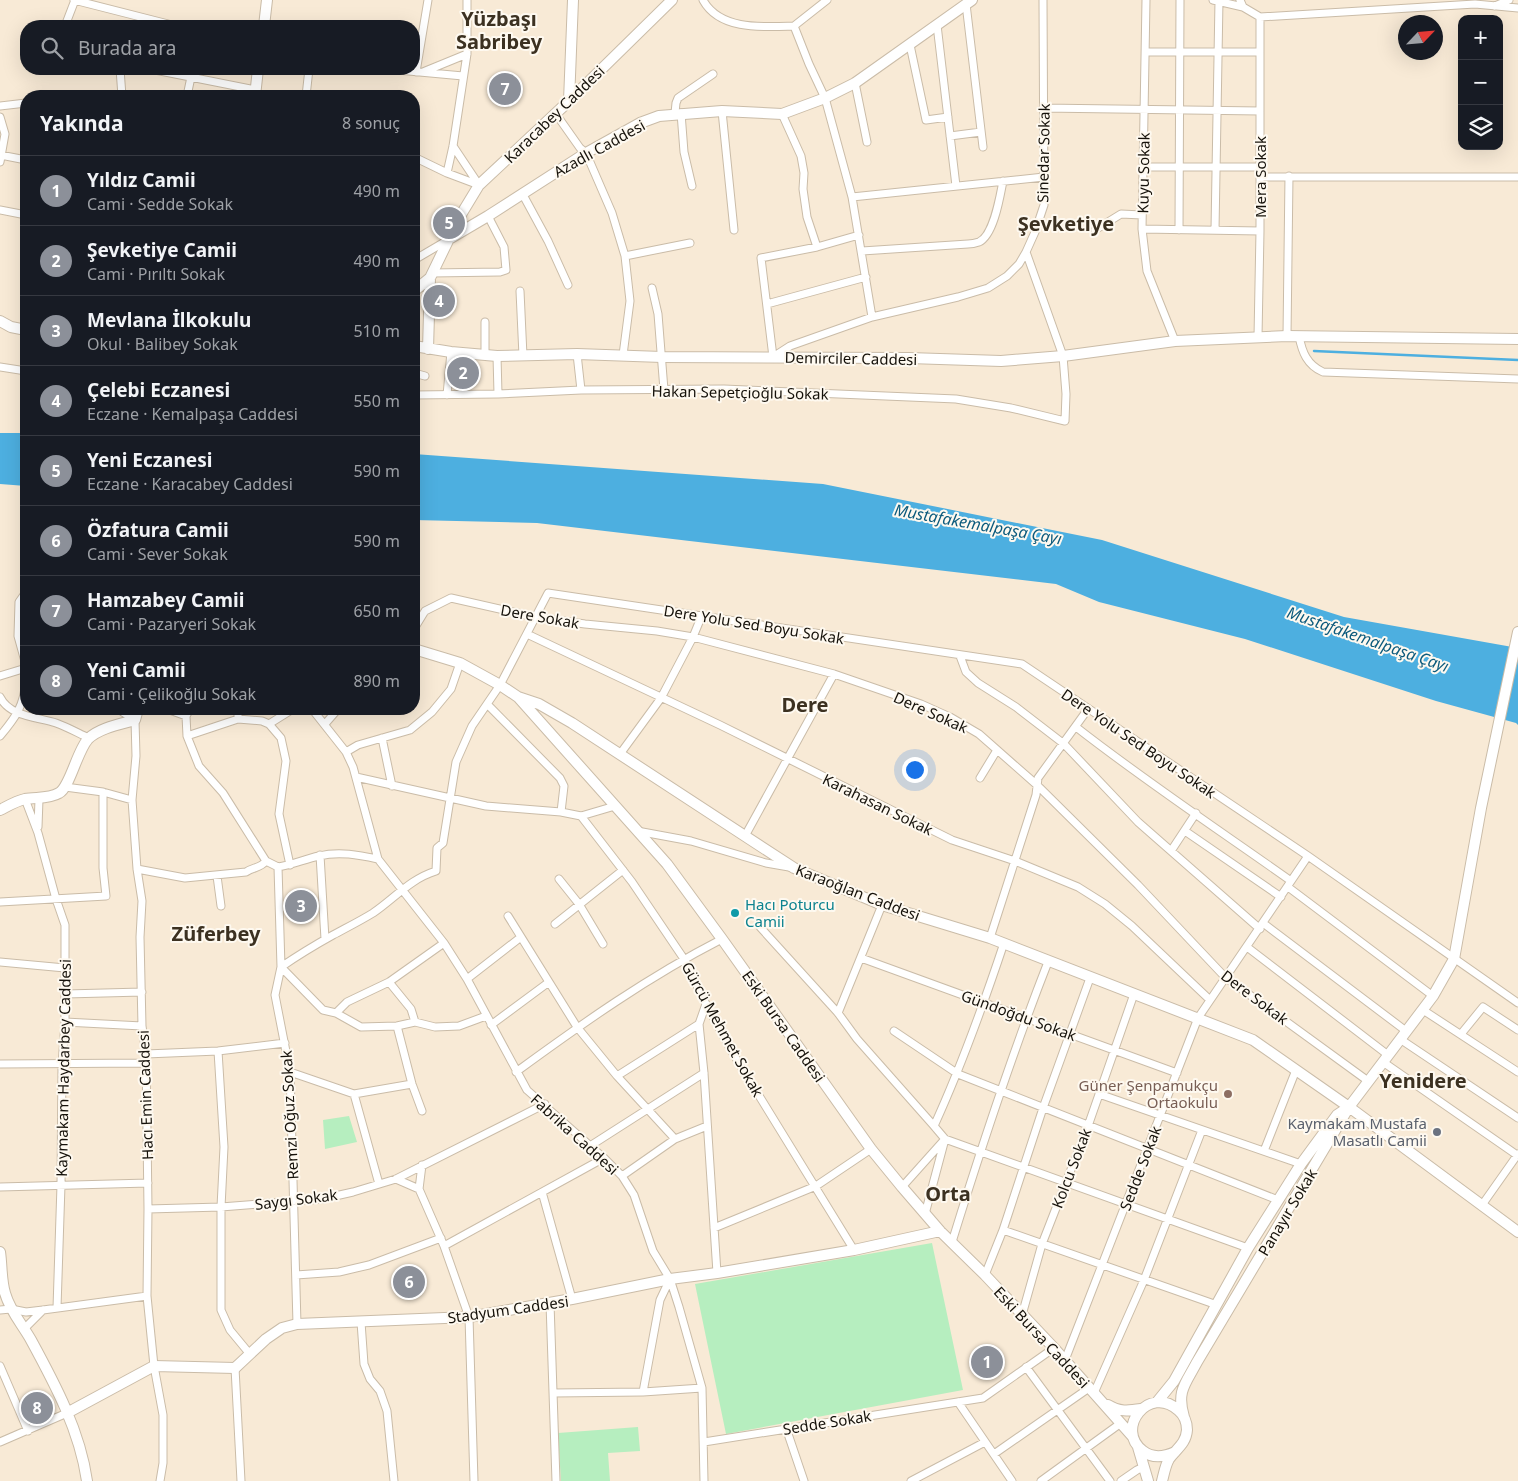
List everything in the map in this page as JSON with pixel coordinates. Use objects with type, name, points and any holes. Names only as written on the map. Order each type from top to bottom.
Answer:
[{"type":"street","points":[[67,20],[74,0],[152,20]]},
{"type":"street","points":[[265,20],[267,0]]},
{"type":"street","points":[[420,64],[428,0]]},
{"type":"street","points":[[446,173],[453,146],[467,54],[467,0]]},
{"type":"street","points":[[570,101],[573,0]]},
{"type":"street","name":"Karacabey Caddesi","points":[[431,276],[459,218],[479,185],[570,101],[672,0]]},
{"type":"street","points":[[702,0],[707,8],[717,16],[754,27],[794,26],[827,0]]},
{"type":"street","name":"Sinedar Sokak","points":[[773,357],[790,346],[872,317],[988,288],[1008,276],[1019,264],[1035,232],[1044,205],[1043,0]]},
{"type":"street","name":"Kuyu Sokak","points":[[1146,0],[1142,229],[1148,271],[1174,341]]},
{"type":"street","points":[[1179,230],[1180,0]]},
{"type":"street","points":[[1215,230],[1217,0],[1241,4],[1260,17],[1475,4],[1518,8]]},
{"type":"street","points":[[1495,6],[1509,0]]},
{"type":"street","points":[[969,2],[983,147]]},
{"type":"street","name":"Azadlı Caddesi","points":[[449,239],[586,153],[659,116],[722,111],[782,114],[825,98],[855,83],[969,2]]},
{"type":"street","name":"Mera Sokak","points":[[1258,337],[1260,17]]},
{"type":"street","points":[[937,25],[956,186]]},
{"type":"street","points":[[794,26],[825,98],[852,197],[872,317]]},
{"type":"street","points":[[910,45],[926,120],[948,117]]},
{"type":"street","points":[[1145,52],[1260,52]]},
{"type":"street","points":[[420,72],[467,54]]},
{"type":"street","points":[[420,72],[463,76]]},
{"type":"street","points":[[692,186],[676,103],[678,98],[713,74]]},
{"type":"street","points":[[120,75],[122,90]]},
{"type":"street","points":[[181,75],[244,90]]},
{"type":"street","points":[[256,90],[258,75]]},
{"type":"street","points":[[307,90],[308,75]]},
{"type":"street","points":[[188,90],[191,77]]},
{"type":"street","points":[[855,83],[867,142]]},
{"type":"street","points":[[0,106],[20,104]]},
{"type":"street","points":[[1043,108],[1260,111]]},
{"type":"street","points":[[722,111],[734,230]]},
{"type":"street","points":[[556,114],[580,148],[586,153],[612,213],[625,256],[630,301],[623,356]]},
{"type":"street","points":[[782,114],[802,156],[803,189],[807,217],[817,247]]},
{"type":"street","points":[[0,117],[5,134],[1,157],[20,159]]},
{"type":"street","points":[[950,136],[981,132]]},
{"type":"street","points":[[453,146],[479,185]]},
{"type":"street","points":[[420,160],[446,173],[479,185]]},
{"type":"street","points":[[1143,167],[1260,167]]},
{"type":"street","points":[[1260,176],[1518,176]]},
{"type":"street","points":[[1287,336],[1289,176]]},
{"type":"street","points":[[852,197],[1044,177]]},
{"type":"street","points":[[862,251],[979,242],[985,237],[997,213],[1003,181]]},
{"type":"street","points":[[522,193],[548,241],[568,285]]},
{"type":"street","points":[[0,210],[20,215]]},
{"type":"street","points":[[1095,230],[1122,214],[1142,214]]},
{"type":"street","points":[[420,286],[431,276],[500,272],[506,270],[504,247],[488,216]]},
{"type":"street","points":[[1142,229],[1260,231]]},
{"type":"street","points":[[773,357],[761,258],[817,247],[859,235]]},
{"type":"street","points":[[420,256],[449,239]]},
{"type":"street","points":[[625,256],[690,243]]},
{"type":"street","points":[[1026,252],[1063,356]]},
{"type":"street","points":[[428,349],[431,276]]},
{"type":"street","points":[[767,304],[866,277]]},
{"type":"street","points":[[652,288],[658,314],[664,390]]},
{"type":"street","points":[[520,291],[523,356]]},
{"type":"street","points":[[0,321],[20,328]]},
{"type":"street","points":[[485,356],[486,322]]},
{"type":"street","points":[[1299,336],[1308,362],[1324,372],[1518,379]]},
{"type":"street","name":"Demirciler Caddesi","points":[[420,347],[485,356],[577,354],[662,357],[1001,361],[1063,356],[1174,341],[1258,337],[1518,339]]},
{"type":"street","points":[[447,395],[451,352]]},
{"type":"street","points":[[577,354],[581,390]]},
{"type":"street","points":[[497,356],[498,394]]},
{"type":"street","name":"Hakan Sepetçioğlu Sokak","points":[[420,395],[581,390],[724,389],[956,398],[1011,408],[1065,421],[1066,394],[1063,356]]},
{"type":"street","points":[[0,367],[20,370]]},
{"type":"street","points":[[420,375],[425,376]]},
{"type":"street","name":"Dere Yolu Sed Boyu Sokak","points":[[535,616],[548,593],[1022,664],[1308,856],[1518,1003]]},
{"type":"street","name":"Dere Sokak","points":[[420,620],[425,611],[451,598],[535,616],[693,637],[834,674],[921,704],[950,717],[979,734],[1037,785],[1138,885],[1226,977],[1368,1081]]},
{"type":"street","points":[[20,601],[18,636],[20,641]]},
{"type":"street","points":[[620,754],[661,698],[693,637],[702,615]]},
{"type":"street","points":[[486,1016],[459,1026],[435,1027],[415,1022],[397,1026],[361,1027],[336,1013],[323,1010],[280,967],[372,913],[416,879],[436,871],[437,848],[443,843],[456,762],[472,726],[500,685],[535,616]]},
{"type":"street","points":[[1349,1107],[1433,996],[1454,959],[1481,808],[1518,632]]},
{"type":"street","name":"Karahasan Sokak","points":[[527,634],[952,840],[1015,861],[1078,887],[1106,904],[1132,926],[1210,1000]]},
{"type":"street","name":"Eski Bursa Caddesi","points":[[420,651],[460,663],[518,697],[667,864],[871,1149],[940,1231],[1054,1348],[1136,1441],[1148,1481]]},
{"type":"street","points":[[960,656],[966,672],[978,683],[1016,707],[1064,744],[1138,822],[1261,926],[1403,1035],[1518,1118]]},
{"type":"street","points":[[346,752],[358,745],[410,730],[432,712],[452,689],[460,663]]},
{"type":"street","points":[[0,676],[20,669]]},
{"type":"street","points":[[745,836],[834,674]]},
{"type":"street","points":[[0,697],[2,701],[18,713]]},
{"type":"street","name":"Karaoğlan Caddesi","points":[[518,697],[547,709],[572,723],[794,868],[882,904],[990,938],[1048,962],[1198,1018]]},
{"type":"street","points":[[488,705],[560,778],[564,786],[561,812]]},
{"type":"street","points":[[0,736],[20,708]]},
{"type":"street","points":[[990,938],[1036,795],[1038,778],[1088,709]]},
{"type":"street","points":[[26,715],[56,723],[89,738]]},
{"type":"street","points":[[127,715],[135,720]]},
{"type":"street","name":"Hacı Emin Caddesi","points":[[136,715],[136,756],[132,800],[137,869],[142,901],[140,937],[142,1026],[146,1054],[147,1296],[154,1366],[163,1414],[163,1463],[160,1481]]},
{"type":"street","points":[[269,724],[283,715]]},
{"type":"street","points":[[186,716],[187,736],[200,766],[223,793],[266,861],[278,867],[320,855],[352,854],[378,858],[356,778],[346,752],[317,715]]},
{"type":"street","points":[[324,724],[332,715]]},
{"type":"street","points":[[187,736],[238,719],[269,724],[281,738],[286,761],[279,814],[290,865]]},
{"type":"street","points":[[0,810],[25,799],[39,799],[59,793],[66,787],[73,766],[82,747],[89,738],[105,729],[135,720]]},
{"type":"street","points":[[1076,727],[1126,766],[1196,813],[1433,996]]},
{"type":"street","points":[[382,738],[392,786]]},
{"type":"street","points":[[980,778],[997,750]]},
{"type":"street","points":[[356,778],[486,806],[561,812],[581,816],[615,806]]},
{"type":"street","points":[[66,787],[103,792],[132,800]]},
{"type":"street","points":[[0,902],[106,896],[103,868],[103,792]]},
{"type":"street","name":"Kaymakam Haydarbey Caddesi","points":[[25,799],[38,833],[65,925],[66,994],[62,1065],[57,1308]]},
{"type":"street","name":"Kaymakam Haydarbey Caddesi","points":[[38,833],[39,799]]},
{"type":"street","points":[[1171,850],[1196,813]]},
{"type":"street","name":"Gürcü Mehmet Sokak","points":[[581,816],[623,870],[684,959],[734,1055],[854,1250]]},
{"type":"street","points":[[637,831],[691,841],[794,868]]},
{"type":"street","points":[[1185,831],[1281,897]]},
{"type":"street","points":[[320,855],[325,939]]},
{"type":"street","name":"Sedde Sokak","points":[[1065,1360],[1198,1018],[1308,856]]},
{"type":"street","name":"Fabrika Caddesi","points":[[378,858],[444,943],[527,1090],[604,1158],[622,1176],[634,1195],[653,1252],[670,1280],[702,1388],[704,1481]]},
{"type":"street","points":[[137,869],[185,878],[246,872],[251,868],[263,866],[266,861]]},
{"type":"street","name":"Remzi Oğuz Sokak","points":[[278,867],[280,967],[275,995],[290,1072],[297,1324]]},
{"type":"street","points":[[555,924],[623,870]]},
{"type":"street","points":[[217,876],[221,906]]},
{"type":"street","points":[[559,878],[579,904],[603,944]]},
{"type":"street","points":[[838,1013],[882,904]]},
{"type":"street","points":[[508,916],[577,1027],[617,1076],[676,1139]]},
{"type":"street","points":[[760,927],[838,1013],[857,1039],[945,1139],[1248,1248]]},
{"type":"street","points":[[466,979],[521,937]]},
{"type":"street","points":[[516,1072],[617,999],[722,939]]},
{"type":"street","points":[[336,1013],[347,1002],[389,982],[444,943]]},
{"type":"street","points":[[934,1126],[958,1074],[1004,944]]},
{"type":"street","points":[[1247,947],[1386,1058],[1517,1154],[1482,1205]]},
{"type":"street","name":"Gündoğdu Sokak","points":[[861,958],[1177,1074]]},
{"type":"street","points":[[0,962],[65,968]]},
{"type":"street","points":[[952,1242],[979,1152],[1026,1018],[1048,962]]},
{"type":"street","points":[[985,1276],[1003,1230],[1043,1108],[1090,978]]},
{"type":"street","points":[[389,982],[411,1009],[415,1022]]},
{"type":"street","points":[[491,1025],[549,982]]},
{"type":"street","points":[[66,994],[142,992]]},
{"type":"street","name":"Kolcu Sokak","points":[[1022,1315],[1042,1244],[1088,1126],[1134,994]]},
{"type":"street","points":[[706,1004],[699,1024],[704,1073],[716,1273]]},
{"type":"street","points":[[1461,1034],[1483,1008],[1518,1030]]},
{"type":"street","points":[[1423,1010],[1518,1072]]},
{"type":"street","points":[[1198,1018],[1253,1040],[1349,1107],[1518,1232]]},
{"type":"street","points":[[65,1022],[142,1026]]},
{"type":"street","points":[[617,1076],[699,1024]]},
{"type":"street","points":[[397,1026],[412,1084],[422,1111]]},
{"type":"street","points":[[894,1031],[958,1074],[1278,1200]]},
{"type":"street","points":[[146,1054],[218,1052],[285,1043]]},
{"type":"street","points":[[218,1052],[224,1147],[221,1207],[221,1310],[230,1330],[249,1353]]},
{"type":"street","points":[[0,1064],[146,1064]]},
{"type":"street","points":[[1264,1151],[1296,1070]]},
{"type":"street","points":[[290,1072],[354,1094],[412,1084]]},
{"type":"street","points":[[590,1146],[704,1073]]},
{"type":"street","points":[[354,1094],[379,1184]]},
{"type":"street","points":[[1099,1094],[1301,1164]]},
{"type":"street","name":"Saygı Sokak","points":[[148,1209],[221,1207],[322,1199],[379,1184],[396,1179],[545,1104]]},
{"type":"street","name":"Panayır Sokak","points":[[1157,1402],[1174,1381],[1248,1248],[1301,1164],[1337,1115],[1349,1107]]},
{"type":"street","name":"Panayır Sokak","points":[[1184,1417],[1180,1399],[1181,1392],[1349,1107]]},
{"type":"street","points":[[622,1176],[676,1139],[707,1126]]},
{"type":"street","points":[[994,1454],[1058,1410],[1095,1394],[1144,1280],[1202,1130]]},
{"type":"street","points":[[902,1187],[945,1139]]},
{"type":"street","points":[[925,1214],[945,1139]]},
{"type":"street","points":[[714,1228],[816,1186],[871,1149]]},
{"type":"street","points":[[444,1246],[604,1158]]},
{"type":"street","points":[[422,1165],[419,1190],[441,1238],[469,1317],[474,1481]]},
{"type":"street","points":[[396,1179],[419,1190]]},
{"type":"street","points":[[0,1187],[148,1183]]},
{"type":"street","points":[[542,1192],[572,1299]]},
{"type":"street","points":[[1003,1230],[1217,1305]]},
{"type":"street","name":"Stadyum Caddesi","points":[[235,1368],[249,1353],[282,1328],[297,1324],[469,1317],[670,1280],[854,1250],[940,1231]]},
{"type":"street","points":[[296,1275],[339,1272],[370,1265],[441,1238]]},
{"type":"street","points":[[0,1252],[4,1292],[11,1309],[25,1328],[51,1376],[67,1413],[85,1466],[87,1481]]},
{"type":"street","points":[[643,1392],[660,1300],[670,1280]]},
{"type":"street","points":[[0,1310],[11,1309],[26,1312],[147,1296]]},
{"type":"street","points":[[550,1303],[556,1481]]},
{"type":"street","points":[[25,1328],[43,1310]]},
{"type":"street","points":[[361,1322],[364,1364],[370,1379],[380,1391],[387,1411],[394,1481]]},
{"type":"street","name":"Sedde Sokak","points":[[704,1442],[982,1398],[1054,1348]]},
{"type":"street","points":[[0,1366],[28,1431]]},
{"type":"street","points":[[0,1442],[67,1413],[154,1366],[235,1368],[241,1481]]},
{"type":"street","points":[[1026,1367],[1110,1481]]},
{"type":"street","points":[[554,1393],[643,1392],[702,1388]]},
{"type":"street","points":[[1095,1394],[1116,1410],[1141,1409]]},
{"type":"street","points":[[958,1402],[1012,1481]]},
{"type":"street","points":[[1166,1403],[1174,1406],[1184,1417],[1187,1428],[1186,1437],[1182,1446],[1167,1456],[1148,1455],[1136,1441],[1132,1425],[1135,1416],[1148,1404],[1166,1403]]},
{"type":"street","points":[[1041,1481],[1121,1423]]},
{"type":"street","points":[[786,1428],[804,1481]]},
{"type":"street","points":[[911,1481],[986,1442]]},
{"type":"street","points":[[1162,1481],[1166,1466],[1175,1452]]},
{"type":"street","points":[[1121,1481],[1144,1467]]},
{"type":"green space","points":[[349,1116],[357,1142],[325,1149],[323,1120]]},
{"type":"green space","points":[[932,1243],[963,1390],[726,1434],[695,1284]]},
{"type":"green space","points":[[638,1427],[640,1451],[608,1453],[610,1481],[561,1481],[558,1433]]},
{"type":"water","points":[[0,433],[20,433],[20,486],[0,484]]},
{"type":"water","name":"Mustafakemalpaşa Çayı","points":[[420,454],[823,484],[1102,540],[1344,617],[1518,648],[1518,725],[1436,701],[1245,639],[1099,602],[1056,584],[537,523],[420,520]]},
{"type":"waterway","points":[[1314,351],[1518,360]]},
{"type":"place","name":"Hamzabey Camii","points":[[505,89]]},
{"type":"place","name":"Yeni Eczanesi","points":[[449,223]]},
{"type":"place","name":"Çelebi Eczanesi","points":[[439,301]]},
{"type":"place","name":"Şevketiye Camii","points":[[463,373]]},
{"type":"place","name":"Mevlana İlkokulu","points":[[301,906]]},
{"type":"place","name":"Hacı Poturcu Camii","points":[[735,913]]},
{"type":"place","name":"Güner Şenpamukçu Ortaokulu","points":[[1228,1094]]},
{"type":"place","name":"Kaymakam Mustafa Masatlı Camii","points":[[1437,1132]]},
{"type":"place","name":"Özfatura Camii","points":[[409,1282]]},
{"type":"place","name":"Yıldız Camii","points":[[987,1362]]},
{"type":"place","name":"Yeni Camii","points":[[37,1408]]},
{"type":"district","name":"Yüzbaşı Sabribey","points":[[499,30]]},
{"type":"district","name":"Şevketiye","points":[[1066,223]]},
{"type":"district","name":"Dere","points":[[805,704]]},
{"type":"district","name":"Züferbey","points":[[216,933]]},
{"type":"district","name":"Yenidere","points":[[1423,1080]]},
{"type":"district","name":"Orta","points":[[948,1193]]}]
